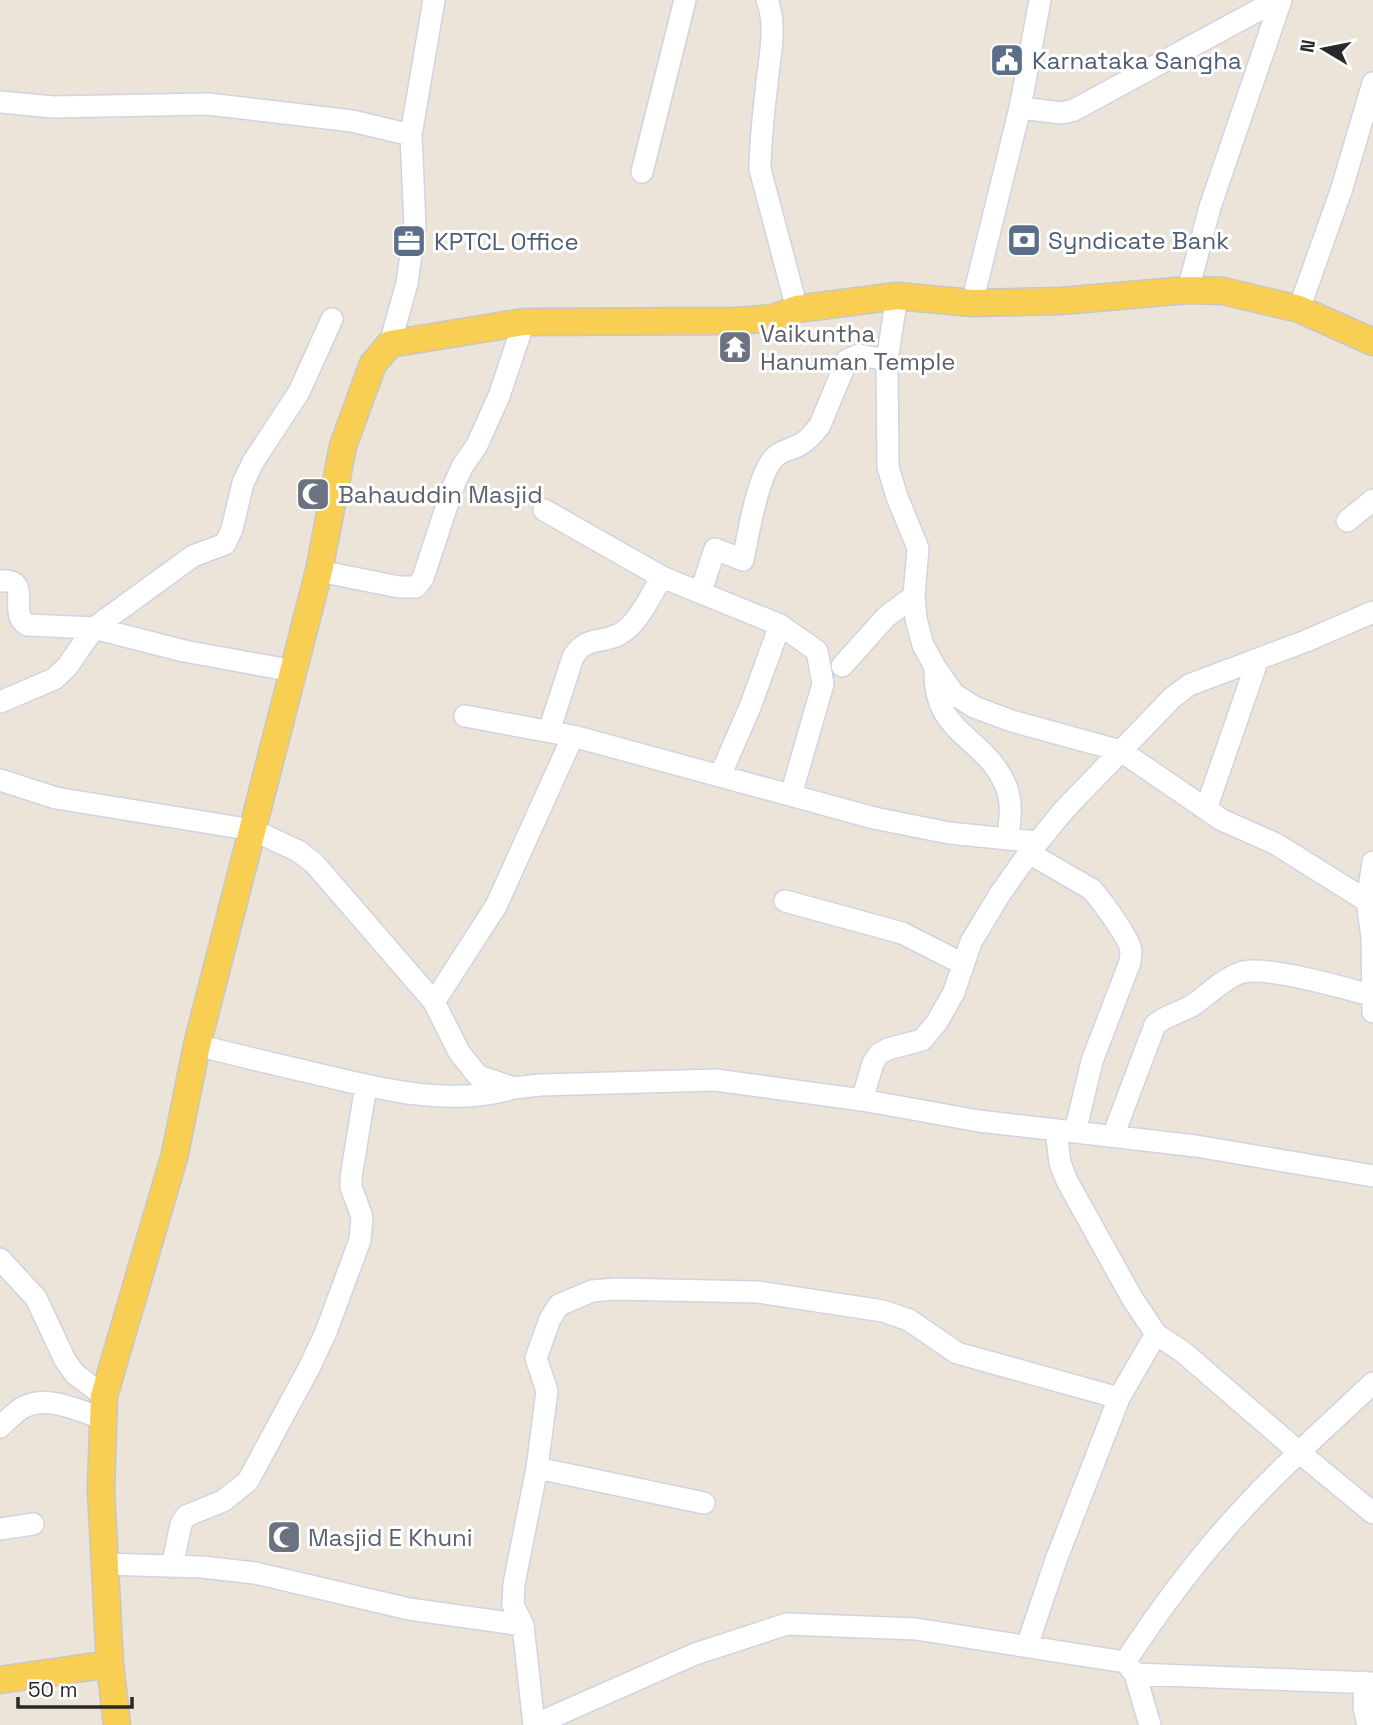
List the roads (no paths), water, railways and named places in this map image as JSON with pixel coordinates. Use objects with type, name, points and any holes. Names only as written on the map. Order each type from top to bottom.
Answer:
[{"type":"main road","points":[[117,1725],[104,1564],[101,1490],[104,1407],[174,1154],[197,1045],[320,571],[343,446],[373,364],[390,344],[524,321],[736,321],[773,318],[797,309],[897,296],[972,303],[1061,302],[1188,290],[1223,291],[1299,309],[1373,342]]},
{"type":"main road","points":[[0,1680],[110,1664]]},
{"type":"street","points":[[390,344],[407,283],[415,226],[411,135],[434,0]]},
{"type":"street","points":[[642,172],[685,0]]},
{"type":"street","points":[[766,0],[772,13],[772,39],[760,169],[797,309]]},
{"type":"street","points":[[972,303],[1020,108],[1040,0]]},
{"type":"street","points":[[1020,108],[1062,113],[1074,110],[1279,0]]},
{"type":"street","points":[[1188,290],[1210,207],[1279,0]]},
{"type":"street","points":[[1299,309],[1341,191],[1373,83]]},
{"type":"street","points":[[0,102],[53,107],[208,104],[352,121],[411,135]]},
{"type":"street","points":[[897,296],[887,360],[888,467],[918,548],[916,619],[923,645],[954,694],[974,707],[1012,721],[1121,751],[1222,820],[1276,844],[1370,913]]},
{"type":"street","points":[[0,702],[54,679],[67,667],[94,628],[192,556],[225,544],[232,529],[243,483],[253,462],[299,392],[332,319]]},
{"type":"street","points":[[320,571],[399,587],[416,587],[423,579],[461,467],[477,445],[499,396],[524,321]]},
{"type":"street","points":[[701,591],[715,549],[743,560],[755,504],[770,463],[776,456],[802,444],[820,425],[847,360],[859,355],[887,360]]},
{"type":"street","points":[[1346,521],[1373,500]]},
{"type":"street","points":[[544,510],[662,577],[780,625],[817,651],[823,684],[791,795]]},
{"type":"street","points":[[549,732],[573,657],[579,648],[589,642],[619,635],[631,625],[662,577]]},
{"type":"street","points":[[0,581],[9,580],[19,589],[19,615],[22,623],[27,625],[94,628],[184,651],[294,671]]},
{"type":"street","points":[[842,666],[886,617],[915,596]]},
{"type":"street","points":[[862,1100],[873,1063],[879,1054],[922,1040],[937,1022],[954,992],[971,942],[1000,894],[1033,848],[1064,810],[1172,698],[1189,685],[1373,612]]},
{"type":"street","points":[[720,776],[750,707],[780,625]]},
{"type":"street","points":[[1206,809],[1258,659]]},
{"type":"street","points":[[935,667],[934,688],[942,711],[957,730],[988,759],[1005,785],[1011,810],[1008,838]]},
{"type":"street","points":[[465,716],[573,736],[874,818],[936,831],[1008,838],[1033,848],[1091,889],[1127,938],[1131,950],[1130,962],[1065,1131],[1060,1163],[1067,1181],[1132,1297],[1156,1334],[1183,1352],[1373,1513]]},
{"type":"street","points":[[434,1002],[496,906],[573,736]]},
{"type":"street","points":[[0,780],[57,799],[253,830],[298,851],[314,863],[434,1002],[459,1052],[478,1076],[514,1088]]},
{"type":"street","points":[[1112,1136],[1155,1025],[1165,1016],[1191,1006],[1235,976],[1254,971],[1303,978],[1372,1003],[1370,913],[1373,862]]},
{"type":"street","points":[[785,901],[902,933],[963,964]]},
{"type":"street","points":[[197,1045],[366,1086],[416,1094],[467,1097],[552,1084],[715,1080],[862,1100],[966,1119],[1196,1146],[1373,1177]]},
{"type":"street","points":[[172,1566],[180,1524],[186,1516],[223,1501],[248,1481],[326,1332],[360,1240],[362,1217],[351,1187],[351,1177],[366,1086]]},
{"type":"street","points":[[0,1259],[36,1298],[65,1360],[104,1407]]},
{"type":"street","points":[[1119,1398],[957,1353],[909,1320],[883,1311],[758,1292],[615,1289],[592,1291],[559,1305],[536,1357],[547,1391],[537,1468],[514,1584],[513,1605],[523,1625],[534,1725],[695,1654],[788,1625],[916,1629],[1027,1646],[1130,1668],[1369,1683],[1364,1707],[1368,1725]]},
{"type":"street","points":[[1027,1646],[1056,1560],[1119,1398],[1156,1334]]},
{"type":"street","points":[[1150,1725],[1130,1668],[1160,1609],[1226,1528],[1373,1383]]},
{"type":"street","points":[[0,1427],[23,1407],[34,1403],[104,1407]]},
{"type":"street","points":[[537,1468],[704,1503]]},
{"type":"street","points":[[0,1529],[33,1524]]},
{"type":"street","points":[[104,1564],[202,1567],[255,1573],[409,1609],[523,1625]]},
{"type":"place","name":"Karnataka Sangha","points":[[1007,60]]},
{"type":"place","name":"Syndicate Bank","points":[[1024,240]]},
{"type":"place","name":"KPTCL Office","points":[[409,241]]},
{"type":"place","name":"Vaikuntha Hanuman Temple","points":[[735,347]]},
{"type":"place","name":"Bahauddin Masjid","points":[[313,494]]},
{"type":"place","name":"Masjid E Khuni","points":[[284,1537]]}]
